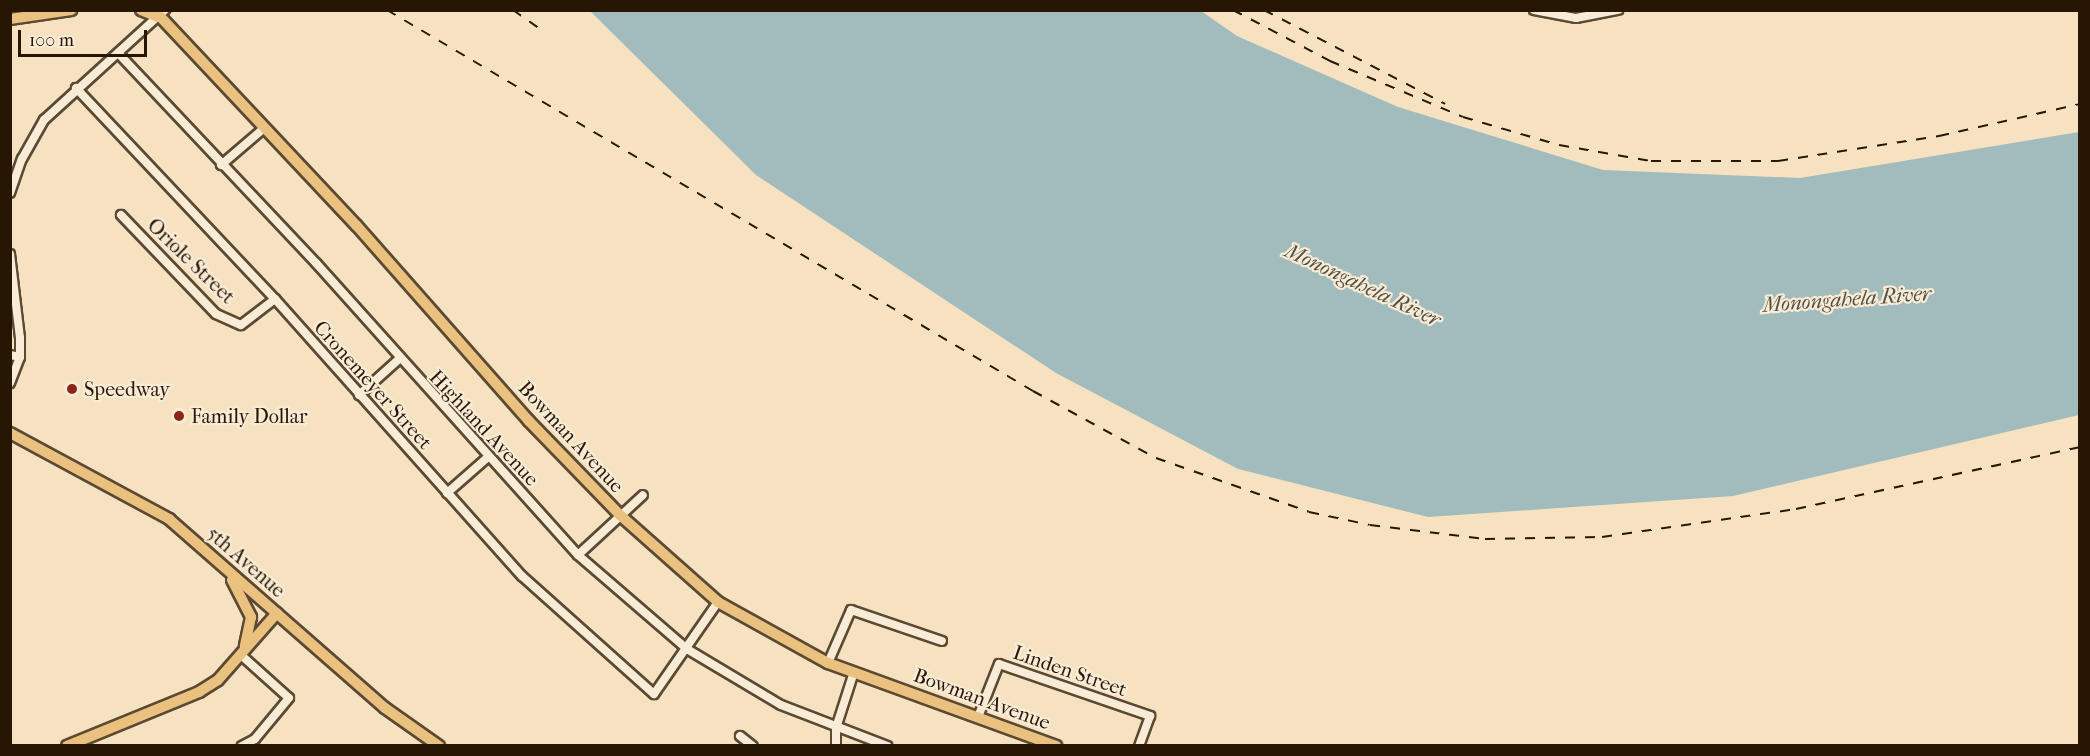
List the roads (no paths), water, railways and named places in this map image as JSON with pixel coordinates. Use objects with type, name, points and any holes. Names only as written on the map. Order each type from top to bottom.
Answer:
[{"type":"main road","points":[[10,19],[71,10]]},
{"type":"main road","points":[[141,10],[156,12]]},
{"type":"main road","name":"Bowman Avenue","points":[[156,12],[620,515],[718,602],[828,663],[978,717],[1040,743],[1056,746]]},
{"type":"main road","name":"5th Avenue","points":[[10,433],[169,519],[386,708],[440,746]]},
{"type":"main road","points":[[226,569],[251,617],[241,654]]},
{"type":"main road","points":[[67,746],[199,692],[241,654],[277,613]]},
{"type":"street","points":[[1534,10],[1576,18],[1618,10]]},
{"type":"street","points":[[10,193],[22,159],[44,120],[76,88],[118,53],[156,12]]},
{"type":"street","name":"Highland Avenue","points":[[118,53],[221,165],[316,263],[398,360],[578,555],[687,649],[781,705],[886,746]]},
{"type":"street","name":"Cronemeyer Street","points":[[76,88],[275,299],[522,576],[654,694],[687,649]]},
{"type":"street","points":[[221,165],[264,129]]},
{"type":"street","name":"Oriole Street","points":[[121,215],[216,314],[242,325],[275,299]]},
{"type":"street","points":[[10,254],[20,357],[10,383]]},
{"type":"street","points":[[10,355],[20,357]]},
{"type":"street","points":[[359,395],[398,360]]},
{"type":"street","points":[[447,493],[488,457]]},
{"type":"street","points":[[578,555],[643,495]]},
{"type":"street","points":[[687,649],[718,602]]},
{"type":"street","points":[[828,663],[851,610],[942,641]]},
{"type":"street","points":[[241,654],[289,698],[255,739],[242,746]]},
{"type":"street","name":"Linden Street","points":[[978,717],[999,664],[1150,716],[1139,746]]},
{"type":"street","points":[[836,746],[836,728],[854,672]]},
{"type":"street","points":[[740,736],[753,746]]},
{"type":"water","name":"Monongahela River","points":[[590,11],[1201,11],[1237,36],[1398,107],[1603,170],[1800,178],[2079,132],[2079,415],[1733,496],[1428,517],[1238,469],[1056,373],[756,175]]},
{"type":"railway","points":[[387,10],[1033,391],[1156,458],[1309,512],[1370,525],[1485,539],[1602,537],[1796,509],[2080,447]]},
{"type":"railway","points":[[513,10],[545,32]]},
{"type":"railway","points":[[1233,10],[1330,61],[1463,117],[1559,145],[1651,161],[1778,161],[1939,136],[2080,104]]},
{"type":"railway","points":[[1264,10],[1445,104]]},
{"type":"place","name":"Speedway","points":[[72,389]]},
{"type":"place","name":"Family Dollar","points":[[179,416]]}]
